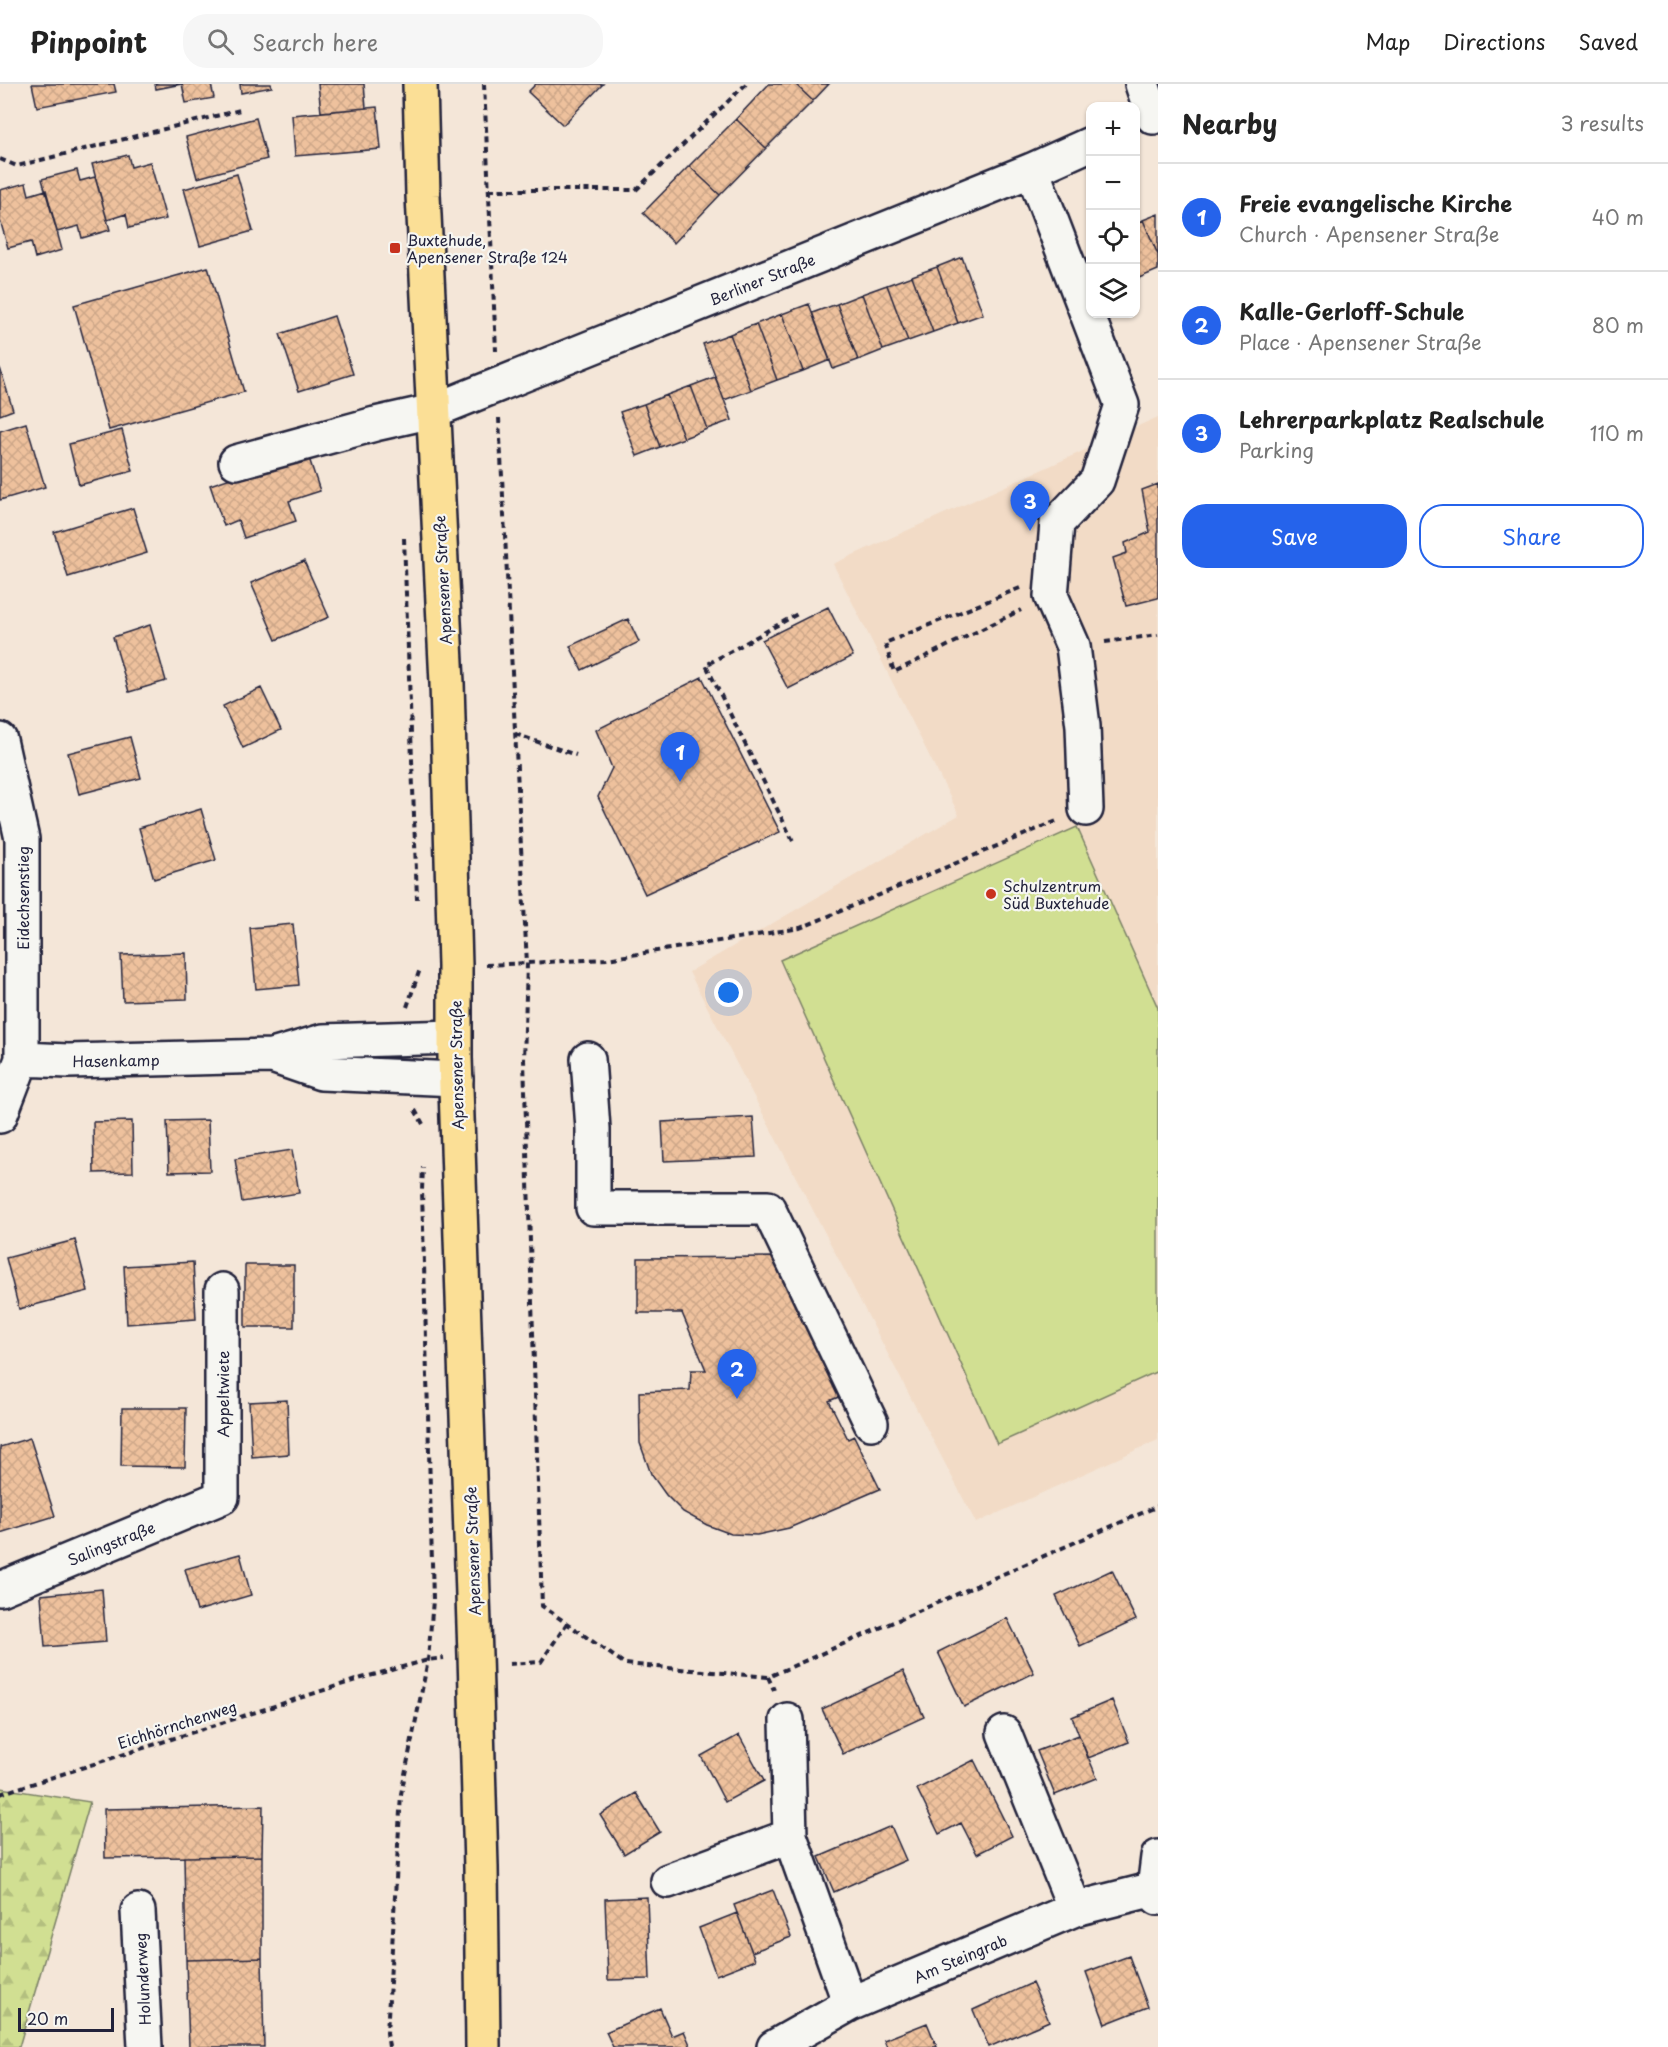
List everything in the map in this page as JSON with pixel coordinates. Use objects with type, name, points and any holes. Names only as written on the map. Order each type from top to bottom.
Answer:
[{"type":"main road","name":"Apensener Straße","points":[[420,84],[423,195],[447,683],[455,966],[454,1036],[481,1867],[483,2047]]},
{"type":"street","points":[[1142,84],[1149,119]]},
{"type":"street","name":"Berliner Straße","points":[[236,462],[433,411],[1032,170],[1086,146]]},
{"type":"street","points":[[1032,170],[1122,405],[1097,481],[1057,523],[1052,585],[1073,646],[1083,726],[1086,809]]},
{"type":"street","name":"Eidechsenstieg","points":[[0,740],[22,839],[22,1059]]},
{"type":"street","name":"Hasenkamp","points":[[22,1059],[68,1061],[272,1056],[323,1041],[454,1036]]},
{"type":"street","name":"Hasenkamp","points":[[272,1056],[321,1073],[456,1079]]},
{"type":"street","points":[[0,1116],[22,1059]]},
{"type":"street","points":[[588,1059],[593,1129],[593,1208],[768,1208],[872,1423]]},
{"type":"street","name":"Appeltwiete","points":[[222,1290],[222,1497]]},
{"type":"street","name":"Salingstraße","points":[[0,1589],[222,1497]]},
{"type":"street","points":[[787,1720],[790,1836],[850,2004]]},
{"type":"street","points":[[1004,1733],[1075,1909]]},
{"type":"street","points":[[668,1881],[790,1836]]},
{"type":"street","points":[[1156,1893],[1158,1857]]},
{"type":"street","name":"Am Steingrab","points":[[774,2047],[850,2004],[1075,1909],[1156,1893]]},
{"type":"street","name":"Holunderweg","points":[[138,1911],[145,2047]]},
{"type":"path","points":[[484,84],[497,387],[527,964],[524,1060],[542,1606],[625,1664],[768,1677],[1158,1506]]},
{"type":"path","points":[[489,190],[636,190],[746,84]]},
{"type":"path","points":[[0,159],[17,166],[240,110]]},
{"type":"path","points":[[1052,585],[894,672],[885,644],[1052,585]]},
{"type":"path","points":[[793,842],[706,665],[799,613]]},
{"type":"path","points":[[1073,646],[1158,635]]},
{"type":"path","points":[[515,734],[576,755]]},
{"type":"path","points":[[455,966],[607,959],[800,928],[1086,809]]},
{"type":"path","points":[[475,1655],[498,1665],[541,1662],[567,1623]]},
{"type":"path","name":"Eichhörnchenweg","points":[[0,1794],[407,1665]]},
{"type":"shaded area","name":"Schulzentrum Süd Buxtehude","points":[[1158,417],[1158,1440],[976,1523],[689,972],[959,815],[833,564]]},
{"type":"green space","points":[[1077,827],[1158,1008],[1158,1371],[997,1444],[780,960]]},
{"type":"green space","points":[[0,1788],[90,1802],[19,2047],[0,2047]]},
{"type":"building","points":[[32,84],[114,84],[116,92],[37,107]]},
{"type":"building","points":[[155,84],[182,84],[156,89]]},
{"type":"building","points":[[182,84],[211,84],[214,98],[186,103]]},
{"type":"building","points":[[240,84],[271,84],[272,87],[241,93]]},
{"type":"building","points":[[318,84],[364,84],[366,108],[321,112]]},
{"type":"building","points":[[536,84],[603,84],[563,125],[528,92]]},
{"type":"building","points":[[769,84],[795,84],[813,101],[766,148],[736,119]]},
{"type":"building","points":[[795,84],[829,84],[813,101]]},
{"type":"building","points":[[377,107],[381,149],[295,156],[292,115]]},
{"type":"building","points":[[256,118],[267,159],[197,178],[186,137]]},
{"type":"building","points":[[736,119],[766,148],[720,195],[689,166]]},
{"type":"building","points":[[128,155],[131,167],[150,162],[166,219],[129,228],[126,214],[107,220],[92,164]]},
{"type":"building","points":[[689,166],[720,195],[674,243],[643,213]]},
{"type":"building","points":[[77,170],[80,181],[95,177],[110,230],[82,238],[79,226],[57,232],[42,179]]},
{"type":"building","points":[[237,174],[253,231],[200,246],[184,189]]},
{"type":"building","points":[[26,183],[29,195],[46,190],[62,250],[35,258],[31,242],[8,248],[0,220],[0,190]]},
{"type":"building","points":[[1158,214],[1158,255],[1143,220]]},
{"type":"building","points":[[1143,220],[1158,255],[1158,270],[1140,278],[1140,264],[1140,221]]},
{"type":"building","points":[[962,257],[983,314],[958,323],[937,267]]},
{"type":"building","points":[[208,267],[244,392],[109,430],[74,305]]},
{"type":"building","points":[[937,267],[958,323],[933,332],[912,276]]},
{"type":"building","points":[[912,276],[933,332],[908,341],[887,285]]},
{"type":"building","points":[[887,285],[908,341],[883,350],[862,294]]},
{"type":"building","points":[[862,294],[883,350],[858,360],[837,304]]},
{"type":"building","points":[[809,304],[830,360],[803,371],[782,314]]},
{"type":"building","points":[[837,304],[858,360],[833,369],[812,313]]},
{"type":"building","points":[[782,314],[803,371],[777,380],[756,324]]},
{"type":"building","points":[[334,316],[353,374],[299,391],[280,334]]},
{"type":"building","points":[[756,324],[777,380],[751,390],[730,334]]},
{"type":"building","points":[[730,334],[751,390],[724,400],[703,344]]},
{"type":"building","points":[[0,368],[13,410],[0,415]]},
{"type":"building","points":[[715,377],[732,420],[707,429],[691,386]]},
{"type":"building","points":[[691,386],[707,429],[684,438],[667,395]]},
{"type":"building","points":[[667,395],[684,438],[660,447],[644,404]]},
{"type":"building","points":[[644,404],[660,447],[637,456],[620,412]]},
{"type":"building","points":[[26,423],[45,487],[0,500],[0,431]]},
{"type":"building","points":[[122,430],[133,471],[79,485],[69,444]]},
{"type":"building","points":[[307,452],[320,491],[289,501],[296,521],[244,538],[238,520],[224,526],[210,485]]},
{"type":"building","points":[[1158,484],[1158,598],[1126,606],[1113,558],[1127,553],[1125,543],[1150,532],[1142,490]]},
{"type":"building","points":[[133,508],[147,553],[68,577],[54,532]]},
{"type":"building","points":[[304,561],[329,617],[276,640],[251,583]]},
{"type":"building","points":[[828,607],[853,656],[788,689],[762,640]]},
{"type":"building","points":[[628,619],[639,642],[582,670],[570,646]]},
{"type":"building","points":[[150,625],[166,681],[129,692],[113,637]]},
{"type":"building","points":[[702,677],[780,832],[645,894],[598,797],[612,768],[596,730]]},
{"type":"building","points":[[261,688],[281,730],[243,748],[223,706]]},
{"type":"building","points":[[130,737],[141,778],[79,794],[68,753]]},
{"type":"building","points":[[201,809],[216,860],[154,879],[139,828]]},
{"type":"building","points":[[293,924],[299,985],[256,989],[250,928]]},
{"type":"building","points":[[186,953],[187,999],[123,1001],[121,955]]},
{"type":"building","points":[[753,1117],[756,1157],[664,1161],[662,1122]]},
{"type":"building","points":[[208,1120],[210,1171],[169,1172],[167,1121]]},
{"type":"building","points":[[132,1121],[133,1172],[94,1173],[93,1122]]},
{"type":"building","points":[[292,1150],[299,1193],[242,1202],[235,1159]]},
{"type":"building","points":[[75,1240],[88,1291],[19,1309],[6,1258]]},
{"type":"building","points":[[775,1257],[841,1396],[829,1401],[848,1439],[854,1436],[880,1489],[789,1528],[757,1535],[731,1534],[707,1525],[683,1512],[666,1495],[651,1474],[640,1443],[639,1392],[690,1390],[691,1370],[706,1370],[682,1313],[638,1313],[638,1258]]},
{"type":"building","points":[[193,1262],[196,1319],[127,1324],[124,1266]]},
{"type":"building","points":[[245,1265],[294,1265],[294,1327],[245,1327]]},
{"type":"building","points":[[287,1400],[289,1454],[252,1457],[249,1402]]},
{"type":"building","points":[[122,1408],[186,1408],[185,1467],[121,1466]]},
{"type":"building","points":[[30,1438],[55,1516],[0,1533],[0,1447]]},
{"type":"building","points":[[240,1554],[251,1595],[197,1611],[185,1569]]},
{"type":"building","points":[[1112,1570],[1136,1620],[1080,1646],[1056,1596]]},
{"type":"building","points":[[102,1589],[106,1642],[45,1647],[41,1595]]},
{"type":"building","points":[[1007,1618],[1034,1673],[964,1707],[938,1652]]},
{"type":"building","points":[[903,1671],[924,1717],[843,1754],[822,1709]]},
{"type":"building","points":[[1112,1700],[1129,1742],[1088,1758],[1072,1717]]},
{"type":"building","points":[[739,1735],[764,1781],[725,1802],[701,1756]]},
{"type":"building","points":[[1079,1735],[1097,1778],[1055,1795],[1037,1751]]},
{"type":"building","points":[[974,1760],[1012,1836],[977,1854],[961,1823],[939,1834],[917,1789]]},
{"type":"building","points":[[636,1793],[660,1832],[624,1854],[600,1815]]},
{"type":"building","points":[[263,1806],[262,1856],[105,1858],[104,1809]]},
{"type":"building","points":[[891,1826],[906,1860],[834,1892],[819,1857]]},
{"type":"building","points":[[262,1856],[262,1958],[186,1960],[184,1857]]},
{"type":"building","points":[[773,1890],[791,1937],[752,1952],[734,1905]]},
{"type":"building","points":[[647,1897],[650,1979],[608,1980],[605,1899]]},
{"type":"building","points":[[737,1913],[755,1960],[716,1975],[699,1928]]},
{"type":"building","points":[[1129,1956],[1148,2007],[1105,2024],[1086,1972]]},
{"type":"building","points":[[262,1958],[264,2047],[189,2047],[186,1960]]},
{"type":"building","points":[[1032,1983],[1049,2021],[989,2047],[973,2010]]},
{"type":"building","points":[[660,2008],[672,2036],[684,2031],[691,2047],[613,2047],[606,2032]]},
{"type":"building","points":[[927,2023],[937,2047],[887,2047],[884,2040]]},
{"type":"place","name":"Buxtehude, Apensener Straße 124","points":[[395,248]]},
{"type":"place","name":"Lehrerparkplatz Realschule","points":[[1030,531]]},
{"type":"place","name":"Freie evangelische Kirche","points":[[680,782]]},
{"type":"place","name":"Schulzentrum Süd Buxtehude","points":[[991,894]]},
{"type":"place","name":"Kalle-Gerloff-Schule","points":[[737,1399]]}]
